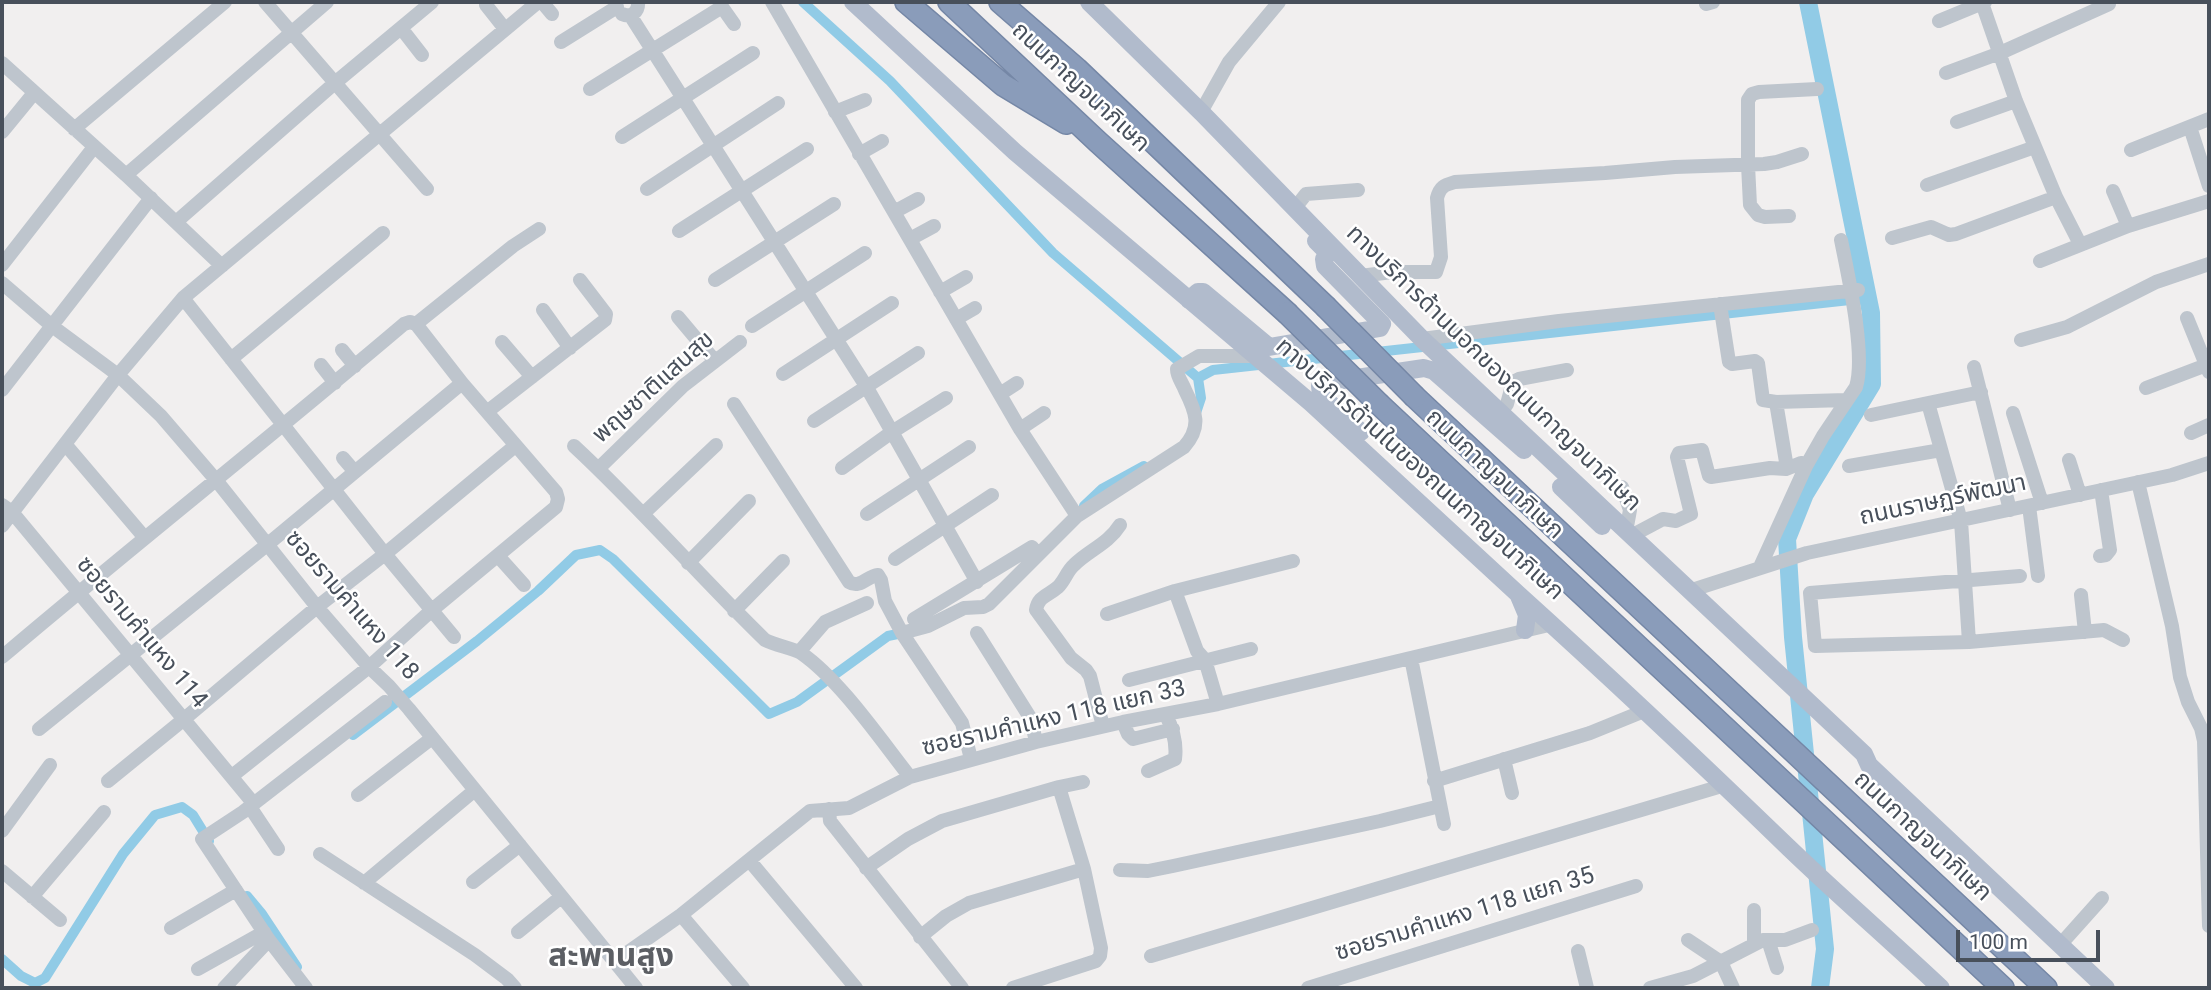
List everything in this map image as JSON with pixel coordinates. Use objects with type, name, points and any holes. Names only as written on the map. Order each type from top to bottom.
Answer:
[{"type":"highway","points":[[906,2],[1003,85],[1098,142]]},
{"type":"highway","name":"ถนนกาญจนาภิเษก","points":[[949,2],[1098,142],[1287,313],[1380,405],[2003,988]]},
{"type":"highway","name":"ถนนกาญจนาภิเษก","points":[[1000,2],[1077,69],[1325,306],[1415,397],[2046,988]]},
{"type":"highway","points":[[1014,2],[1077,69]]},
{"type":"main road","name":"ทางบริการด้านในของถนนกาญจนาภิเษก","points":[[853,2],[1014,152],[1311,403],[1553,624],[1941,988]]},
{"type":"main road","points":[[1077,2],[1419,341]]},
{"type":"main road","name":"ทางบริการด้านนอกของถนนกาญจนาภิเษก","points":[[1089,2],[1295,208],[1419,341],[1689,591],[1759,663],[1836,735],[1858,761],[1869,765],[2106,988]]},
{"type":"main road","points":[[1189,300],[1198,292],[1203,292],[1269,347],[1380,328],[1382,324],[1325,266],[1324,259],[1328,253]]},
{"type":"main road","points":[[1443,364],[1581,506],[1759,663]]},
{"type":"main road","points":[[1521,447],[1429,369],[1322,383],[1320,386],[1321,395],[1535,596],[1553,624]]},
{"type":"main road","points":[[1518,594],[1527,615],[1525,629]]},
{"type":"street","points":[[74,129],[225,2]]},
{"type":"street","points":[[265,2],[427,189]]},
{"type":"street","points":[[126,176],[327,2]]},
{"type":"street","points":[[176,222],[432,2]]},
{"type":"street","points":[[2,526],[7,509],[65,444],[118,375],[183,298],[540,2],[552,14]]},
{"type":"street","points":[[561,42],[617,4],[623,15],[636,12],[638,2]]},
{"type":"street","points":[[772,2],[1020,429],[1077,516]]},
{"type":"street","points":[[1201,112],[1229,62],[1279,2]]},
{"type":"street","points":[[1939,21],[1984,2],[2016,101],[2056,197],[2080,244]]},
{"type":"street","points":[[1946,73],[2000,53],[2109,4]]},
{"type":"street","points":[[486,5],[505,29]]},
{"type":"street","points":[[590,89],[722,7],[734,24]]},
{"type":"street","points":[[630,15],[866,386],[977,582]]},
{"type":"street","points":[[401,28],[422,55]]},
{"type":"street","points":[[622,137],[753,53]]},
{"type":"street","points":[[2,63],[222,266]]},
{"type":"street","points":[[1789,216],[1758,215],[1752,209],[1748,198],[1749,96],[1759,92],[1817,89]]},
{"type":"street","points":[[2,132],[34,93]]},
{"type":"street","points":[[835,112],[865,100]]},
{"type":"street","points":[[1957,122],[2016,101]]},
{"type":"street","points":[[648,189],[778,103]]},
{"type":"street","points":[[2131,150],[2209,119]]},
{"type":"street","points":[[2190,127],[2208,179]]},
{"type":"street","points":[[859,154],[882,141]]},
{"type":"street","points":[[1927,185],[2035,147]]},
{"type":"street","points":[[2,265],[94,148]]},
{"type":"street","points":[[679,231],[807,149]]},
{"type":"street","points":[[1360,276],[1401,271],[1436,272],[1441,257],[1437,198],[1439,189],[1444,185],[1455,182],[1777,162],[1802,153]]},
{"type":"street","points":[[1295,208],[1307,194],[1358,190]]},
{"type":"street","points":[[2113,191],[2128,226]]},
{"type":"street","points":[[1892,238],[1931,226],[1949,235],[1956,234],[2056,197]]},
{"type":"street","points":[[2,390],[151,198]]},
{"type":"street","points":[[894,212],[918,199]]},
{"type":"street","points":[[2040,261],[2128,226],[2209,201]]},
{"type":"street","points":[[715,280],[834,204]]},
{"type":"street","points":[[910,239],[934,226]]},
{"type":"street","points":[[416,324],[513,246],[539,229]]},
{"type":"street","points":[[231,359],[383,233]]},
{"type":"street","points":[[1766,565],[1806,465],[1856,387],[1859,369],[1853,294],[1841,240]]},
{"type":"street","points":[[752,326],[865,253]]},
{"type":"street","points":[[2021,340],[2067,327],[2156,282],[2209,264]]},
{"type":"street","points":[[940,292],[966,277]]},
{"type":"street","points":[[488,411],[607,317],[580,280]]},
{"type":"street","name":"ซอยรามคำแหง 118","points":[[2,283],[52,326],[118,375],[161,416],[369,667],[392,699],[409,709],[636,988]]},
{"type":"street","points":[[1419,341],[1533,324],[1721,310],[1853,294]]},
{"type":"street","points":[[183,298],[333,490],[454,637]]},
{"type":"street","points":[[783,374],[892,303]]},
{"type":"street","points":[[956,319],[975,307]]},
{"type":"street","points":[[543,310],[570,348]]},
{"type":"street","points":[[1721,310],[1729,362],[1758,363],[1763,400],[1846,400]]},
{"type":"street","points":[[678,317],[715,362]]},
{"type":"street","points":[[2146,388],[2208,368],[2187,318]]},
{"type":"street","points":[[2,657],[78,592],[283,427],[404,324],[416,324],[461,383],[556,492],[556,507],[432,610],[369,667],[232,776]]},
{"type":"street","points":[[502,342],[532,377]]},
{"type":"street","name":"พฤษชาติแสนสุข","points":[[598,469],[683,386],[740,342]]},
{"type":"street","points":[[342,350],[355,366]]},
{"type":"street","points":[[814,421],[918,353]]},
{"type":"street","points":[[902,633],[928,626],[964,608],[989,604],[1077,516],[1184,447],[1195,433],[1196,420],[1177,369],[1199,356],[1257,357]]},
{"type":"street","points":[[321,365],[335,383]]},
{"type":"street","points":[[1974,367],[2010,510]]},
{"type":"street","points":[[1500,414],[1507,404],[1513,382],[1567,370]]},
{"type":"street","points":[[39,729],[268,544],[461,383]]},
{"type":"street","points":[[1000,394],[1017,383]]},
{"type":"street","points":[[1871,415],[1981,392]]},
{"type":"street","points":[[842,468],[946,398]]},
{"type":"street","points":[[1776,402],[1787,468]]},
{"type":"street","points":[[734,404],[849,582],[859,585],[872,576],[878,576],[891,613],[902,633],[962,723],[971,759]]},
{"type":"street","points":[[1928,404],[1961,521],[1969,642]]},
{"type":"street","points":[[1020,429],[1045,413]]},
{"type":"street","points":[[2013,413],[2036,504],[2038,576]]},
{"type":"street","points":[[2191,433],[2209,425]]},
{"type":"street","points":[[65,444],[145,538]]},
{"type":"street","points":[[643,514],[716,445]]},
{"type":"street","points":[[108,781],[516,446]]},
{"type":"street","name":"พฤษชาติแสนสุข","points":[[574,446],[765,640],[799,652],[830,680],[911,777]]},
{"type":"street","points":[[867,514],[970,447]]},
{"type":"street","points":[[1622,487],[1630,510],[1628,534],[1663,519],[1676,521],[1692,514],[1678,453],[1702,450],[1711,477],[1769,468],[1787,468],[1801,463],[1806,465]]},
{"type":"street","points":[[1849,466],[1941,450]]},
{"type":"street","points":[[343,458],[355,472]]},
{"type":"street","points":[[2069,460],[2080,495]]},
{"type":"street","name":"ถนนราษฏร์พัฒนา","points":[[1689,591],[1807,553],[2172,475],[2209,463]]},
{"type":"street","points":[[2138,482],[2172,626],[2180,677],[2201,728],[2207,756],[2209,926]]},
{"type":"street","points":[[2100,556],[2106,555],[2110,550],[2101,490]]},
{"type":"street","points":[[895,559],[992,495]]},
{"type":"street","points":[[688,563],[750,501]]},
{"type":"street","name":"ซอยรามคำแหง 114","points":[[7,509],[232,776],[278,849]]},
{"type":"street","points":[[1103,726],[1090,676],[1072,658],[1036,610],[1038,601],[1055,590],[1075,564],[1097,550],[1120,525]]},
{"type":"street","points":[[914,619],[1032,547]]},
{"type":"street","points":[[498,556],[524,585]]},
{"type":"street","points":[[734,611],[783,561]]},
{"type":"street","points":[[1107,614],[1175,591],[1293,561]]},
{"type":"street","points":[[2020,576],[1810,593],[1815,646],[1969,642],[2104,630],[2123,640]]},
{"type":"street","points":[[1175,591],[1200,658],[1213,705]]},
{"type":"street","points":[[2081,595],[2085,632]]},
{"type":"street","points":[[799,652],[825,622],[867,603]]},
{"type":"street","name":"ซอยรามคำแหง 118 แยก 33","points":[[614,962],[681,915],[810,811],[849,808],[911,777],[1036,742],[1213,705],[1553,624]]},
{"type":"street","points":[[976,633],[1031,719],[1036,742]]},
{"type":"street","points":[[1129,680],[1200,658],[1251,649]]},
{"type":"street","points":[[1410,658],[1444,824]]},
{"type":"street","points":[[306,988],[267,936],[202,839],[222,828],[249,801],[392,699]]},
{"type":"street","points":[[2192,709],[2209,708]]},
{"type":"street","points":[[1434,781],[1590,733],[1644,710]]},
{"type":"street","points":[[1148,771],[1175,759],[1177,751],[1173,729],[1166,715]]},
{"type":"street","points":[[1123,722],[1128,734],[1133,738],[1173,729]]},
{"type":"street","points":[[358,795],[432,738]]},
{"type":"street","points":[[1504,759],[1512,793]]},
{"type":"street","points":[[2,831],[50,765]]},
{"type":"street","points":[[866,868],[908,839],[942,821],[1083,782]]},
{"type":"street","points":[[1152,956],[1726,785]]},
{"type":"street","points":[[1013,988],[1096,961],[1100,956],[1101,948],[1084,869],[1059,787]]},
{"type":"street","points":[[364,883],[475,790]]},
{"type":"street","points":[[1120,870],[1148,871],[1173,866],[1440,806]]},
{"type":"street","points":[[829,809],[830,821],[962,988]]},
{"type":"street","points":[[32,897],[104,811]]},
{"type":"street","points":[[472,882],[520,845]]},
{"type":"street","points":[[320,854],[475,955],[515,988]]},
{"type":"street","points":[[749,860],[856,988]]},
{"type":"street","points":[[920,937],[946,916],[969,903],[1084,869]]},
{"type":"street","points":[[2,871],[60,920]]},
{"type":"street","name":"ซอยรามคำแหง 118 แยก 35","points":[[1308,988],[1332,985],[1636,886]]},
{"type":"street","points":[[171,928],[236,890]]},
{"type":"street","points":[[518,932],[561,897]]},
{"type":"street","points":[[2060,945],[2102,898]]},
{"type":"street","points":[[1754,910],[1761,942],[1777,968]]},
{"type":"street","points":[[681,915],[743,988]]},
{"type":"street","points":[[1653,988],[1689,983],[1721,962],[1761,942],[1785,940],[1812,930]]},
{"type":"street","points":[[198,970],[267,936]]},
{"type":"street","points":[[224,988],[267,936]]},
{"type":"street","points":[[1688,940],[1721,962],[1733,988]]},
{"type":"street","points":[[1578,951],[1587,988]]},
{"type":"waterway","points":[[803,2],[890,81],[1053,253],[1198,378]]},
{"type":"waterway","points":[[1808,2],[1871,313],[1872,384],[1805,494],[1787,539],[1793,637],[1825,949],[1820,988]]},
{"type":"waterway","points":[[1195,416],[1201,398],[1198,378],[1213,370],[1868,298]]},
{"type":"waterway","points":[[1084,506],[1102,489],[1144,466]]},
{"type":"waterway","points":[[353,735],[477,641],[538,591],[576,555],[600,550],[613,559],[769,714],[797,702],[888,636],[907,632]]},
{"type":"waterway","points":[[2,959],[21,976],[35,983],[45,978],[123,854],[155,815],[182,807],[193,815],[209,841]]},
{"type":"waterway","points":[[247,896],[297,967]]},
{"type":"district","name":"สะพานสูง","points":[[611,958]]}]
